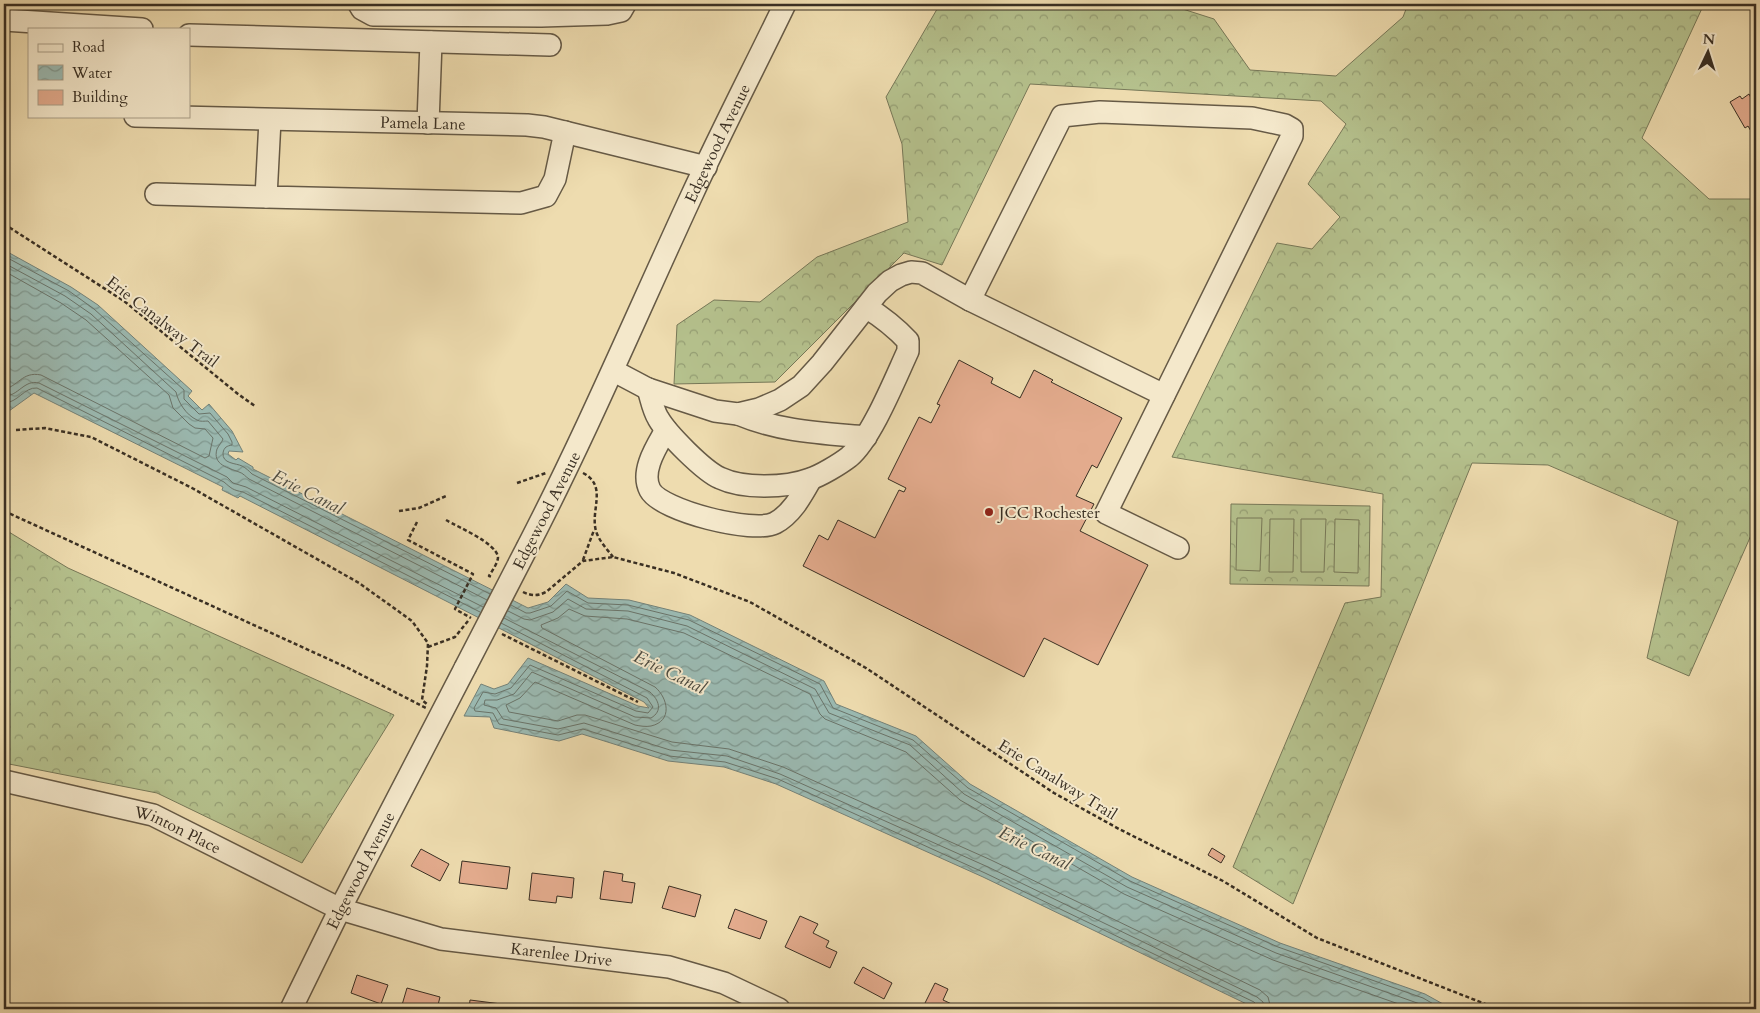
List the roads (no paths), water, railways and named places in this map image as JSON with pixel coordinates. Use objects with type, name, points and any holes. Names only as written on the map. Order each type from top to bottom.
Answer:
[{"type":"street","points":[[359,4],[362,9],[374,15],[541,16],[607,14],[621,11],[625,4]]},
{"type":"street","name":"Edgewood Avenue","points":[[291,1009],[340,909],[561,483],[706,167],[785,4]]},
{"type":"street","points":[[4,20],[127,28]]},
{"type":"street","points":[[190,35],[550,45]]},
{"type":"street","points":[[428,123],[431,42]]},
{"type":"street","points":[[970,300],[1062,116],[1100,112],[1252,118],[1285,125],[1292,129],[1292,136],[1106,513],[1178,548]]},
{"type":"street","name":"Pamela Lane","points":[[190,118],[544,126],[706,167]]},
{"type":"street","points":[[266,197],[270,120]]},
{"type":"street","points":[[156,194],[521,203],[546,196],[555,179],[565,132]]},
{"type":"street","points":[[738,414],[759,409],[780,400],[801,386],[822,364],[877,293],[890,281],[900,275],[911,272],[922,274],[970,300],[1164,395]]},
{"type":"street","points":[[648,389],[657,416],[666,430],[711,473],[721,479],[736,484],[757,485],[785,485],[811,479],[850,456],[866,437],[908,351],[908,341],[888,321],[866,307]]},
{"type":"street","points":[[614,371],[648,389],[715,411],[738,414],[775,427],[803,432],[866,437]]},
{"type":"street","points":[[666,430],[653,452],[647,471],[649,490],[658,499],[703,517],[738,525],[765,526],[787,515],[811,479]]},
{"type":"street","name":"Winton Place","points":[[4,781],[153,816],[340,909]]},
{"type":"street","name":"Karenlee Drive","points":[[340,909],[441,939],[669,967],[724,983],[779,1009]]},
{"type":"water","name":"Erie Canal","points":[[4,250],[71,287],[98,305],[192,391],[188,396],[202,410],[209,404],[232,431],[243,452],[229,451],[228,454],[236,460],[238,458],[253,467],[253,469],[528,608],[548,602],[566,584],[588,598],[629,600],[690,615],[824,681],[836,704],[916,736],[970,784],[1132,877],[1280,943],[1425,994],[1452,1009],[1257,1009],[983,877],[776,784],[724,767],[668,761],[582,734],[559,741],[494,728],[490,717],[464,716],[481,684],[494,689],[508,684],[528,658],[638,706],[649,708],[644,702],[240,496],[238,498],[222,490],[223,487],[34,393],[9,411],[6,407],[4,408]]},
{"type":"place","name":"JCC Rochester","points":[[989,512]]}]
